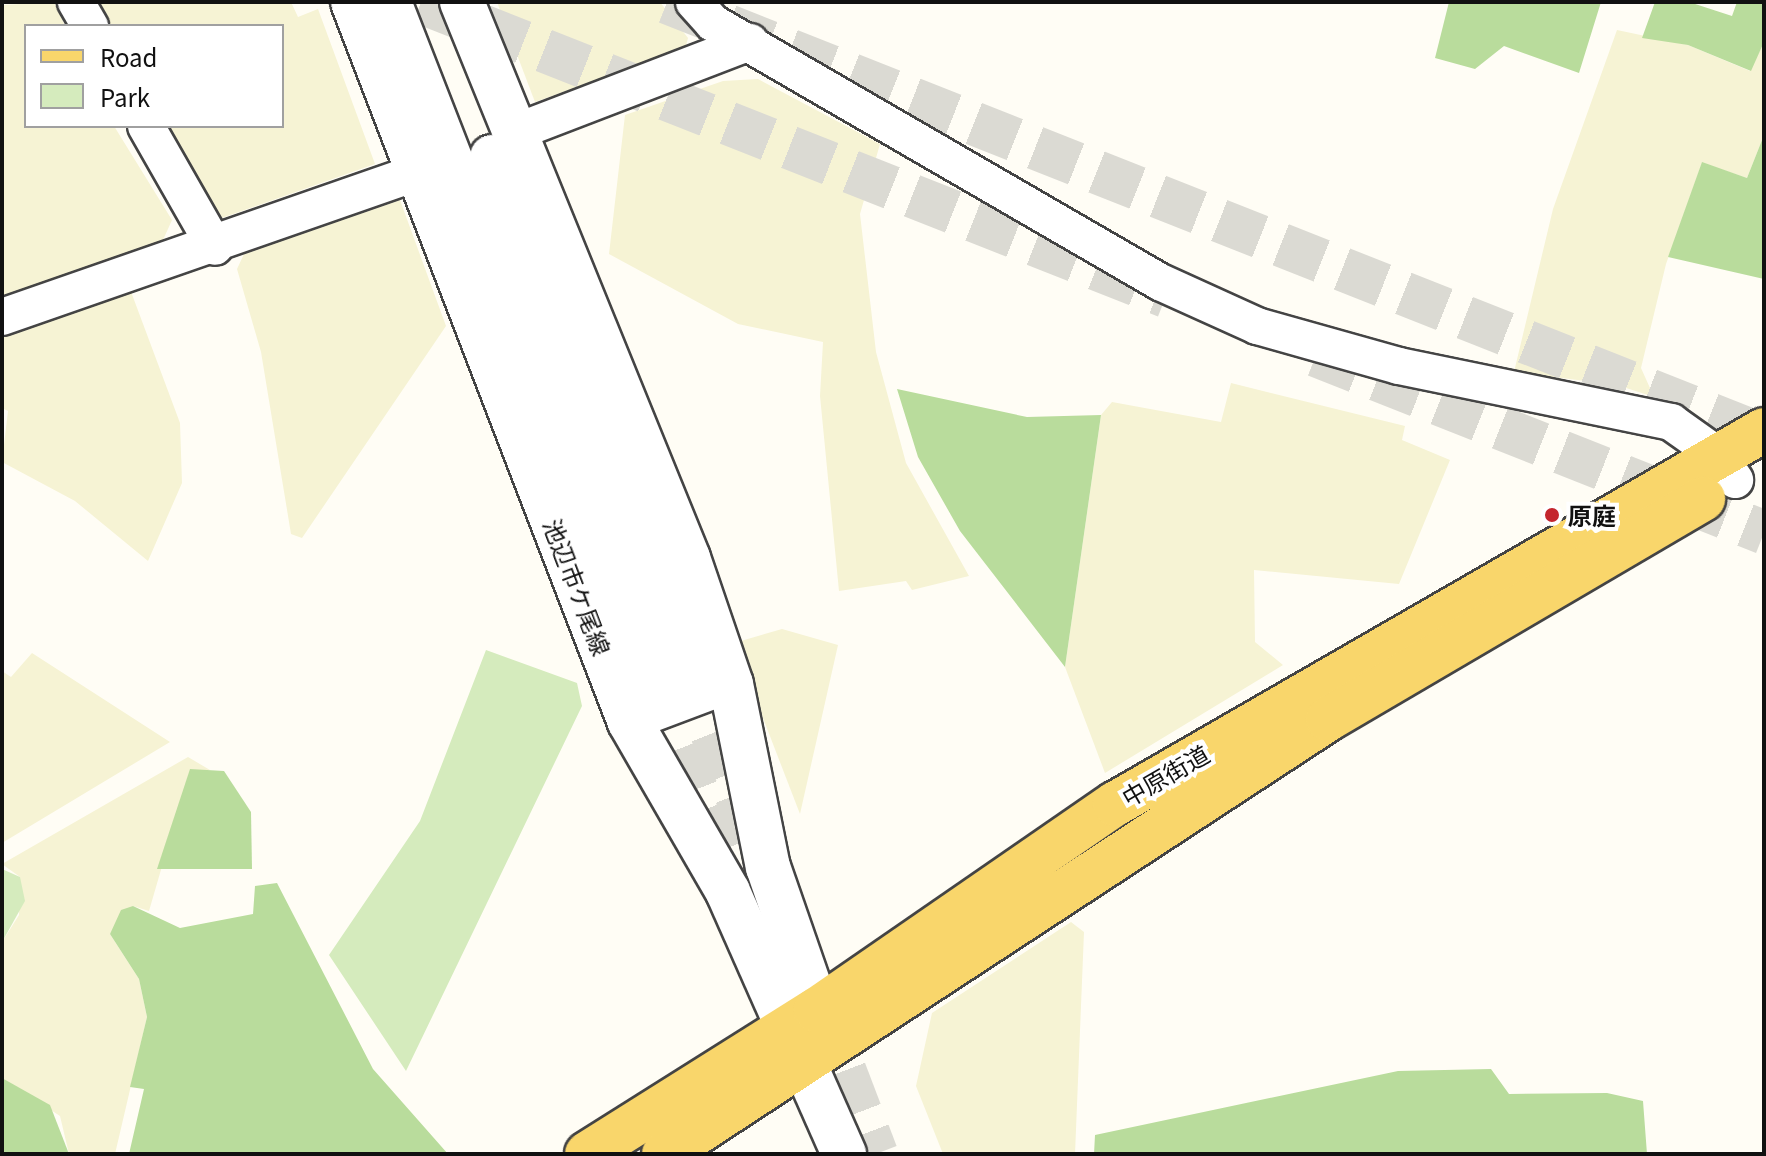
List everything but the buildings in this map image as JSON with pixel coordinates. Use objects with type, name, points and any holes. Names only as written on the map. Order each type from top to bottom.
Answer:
[{"type":"main road","name":"中原街道","points":[[587,1154],[811,1037],[1739,467],[1764,430]]},
{"type":"main road","name":"中原街道","points":[[664,1154],[811,1037]]},
{"type":"street","points":[[76,2],[89,24]]},
{"type":"street","name":"池辺市ケ尾線","points":[[353,2],[630,722],[811,1037],[874,1154]]},
{"type":"street","name":"池辺市ケ尾線","points":[[389,2],[672,679],[433,2]]},
{"type":"street","name":"池辺市ケ尾線","points":[[462,2],[688,558],[731,684],[768,867],[844,1154]]},
{"type":"street","points":[[694,2],[713,23],[1160,282],[1257,326],[1399,366],[1671,422],[1739,467]]},
{"type":"street","points":[[513,133],[750,42]]},
{"type":"street","points":[[147,128],[215,247]]},
{"type":"street","points":[[2,317],[215,247],[418,172]]},
{"type":"street","points":[[630,722],[731,684]]},
{"type":"shaded area","points":[[54,2],[64,24],[24,24],[24,128],[115,128],[172,220],[163,240],[2,299],[2,5]]},
{"type":"shaded area","points":[[98,2],[291,2],[298,17],[318,9],[375,164],[219,219],[164,128],[284,128],[284,24],[109,24]]},
{"type":"shaded area","points":[[497,2],[660,2],[688,38],[685,49],[535,102]]},
{"type":"shaded area","points":[[1617,30],[1688,45],[1750,71],[1764,42],[1764,135],[1747,178],[1702,163],[1666,264],[1641,368],[1654,397],[1617,385],[1514,372],[1553,209]]},
{"type":"shaded area","points":[[758,79],[880,144],[860,214],[876,352],[906,463],[969,576],[912,590],[906,581],[839,591],[820,396],[823,342],[738,324],[609,254],[625,115],[723,81]]},
{"type":"shaded area","points":[[400,200],[446,326],[302,538],[291,534],[261,352],[237,269],[244,254]]},
{"type":"shaded area","points":[[130,289],[180,423],[182,483],[148,561],[75,501],[2,462],[8,411],[2,408],[2,334]]},
{"type":"shaded area","points":[[1231,383],[1405,426],[1402,440],[1450,460],[1399,584],[1254,570],[1255,642],[1283,665],[1105,773],[1065,667],[1101,415],[1112,402],[1221,422]]},
{"type":"shaded area","points":[[782,629],[838,645],[800,814],[734,643]]},
{"type":"shaded area","points":[[32,653],[170,742],[2,843],[2,671],[11,677]]},
{"type":"shaded area","points":[[188,757],[210,770],[190,770],[149,911],[133,906],[110,934],[139,979],[147,1017],[115,1154],[69,1154],[60,1116],[2,1078],[2,942],[19,915],[20,877],[2,864]]},
{"type":"shaded area","points":[[1071,922],[1084,932],[1075,1154],[943,1154],[916,1086],[932,1013]]},
{"type":"green space","points":[[1449,2],[1601,2],[1579,73],[1504,46],[1475,69],[1435,58]]},
{"type":"green space","points":[[1655,2],[1689,2],[1732,16],[1737,2],[1764,2],[1764,42],[1751,71],[1688,45],[1642,38]]},
{"type":"green space","points":[[1764,135],[1764,279],[1668,257],[1702,162],[1747,178]]},
{"type":"green space","points":[[897,389],[1027,417],[1101,415],[1065,667],[960,531],[918,457]]},
{"type":"green space","points":[[486,650],[577,683],[582,706],[406,1071],[329,955],[420,821]]},
{"type":"green space","points":[[190,769],[224,771],[251,812],[252,869],[157,869]]},
{"type":"green space","points":[[2,869],[20,877],[25,901],[2,942]]},
{"type":"green space","points":[[277,883],[373,1069],[448,1154],[129,1154],[144,1089],[130,1087],[147,1017],[139,979],[110,934],[121,910],[133,906],[180,928],[253,914],[255,886]]},
{"type":"green space","points":[[1491,1069],[1509,1094],[1607,1093],[1643,1101],[1647,1154],[1094,1154],[1095,1135],[1398,1071]]},
{"type":"green space","points":[[2,1078],[50,1105],[69,1154],[2,1154]]},
{"type":"tunnel","points":[[421,2],[1166,296]]},
{"type":"tunnel","points":[[667,2],[1764,436]]},
{"type":"tunnel","points":[[1316,355],[1764,532]]},
{"type":"tunnel","points":[[688,672],[747,822]]},
{"type":"tunnel","points":[[656,687],[721,853]]},
{"type":"tunnel","points":[[821,1009],[876,1154]]},
{"type":"place","name":"原庭","points":[[1552,515]]}]
